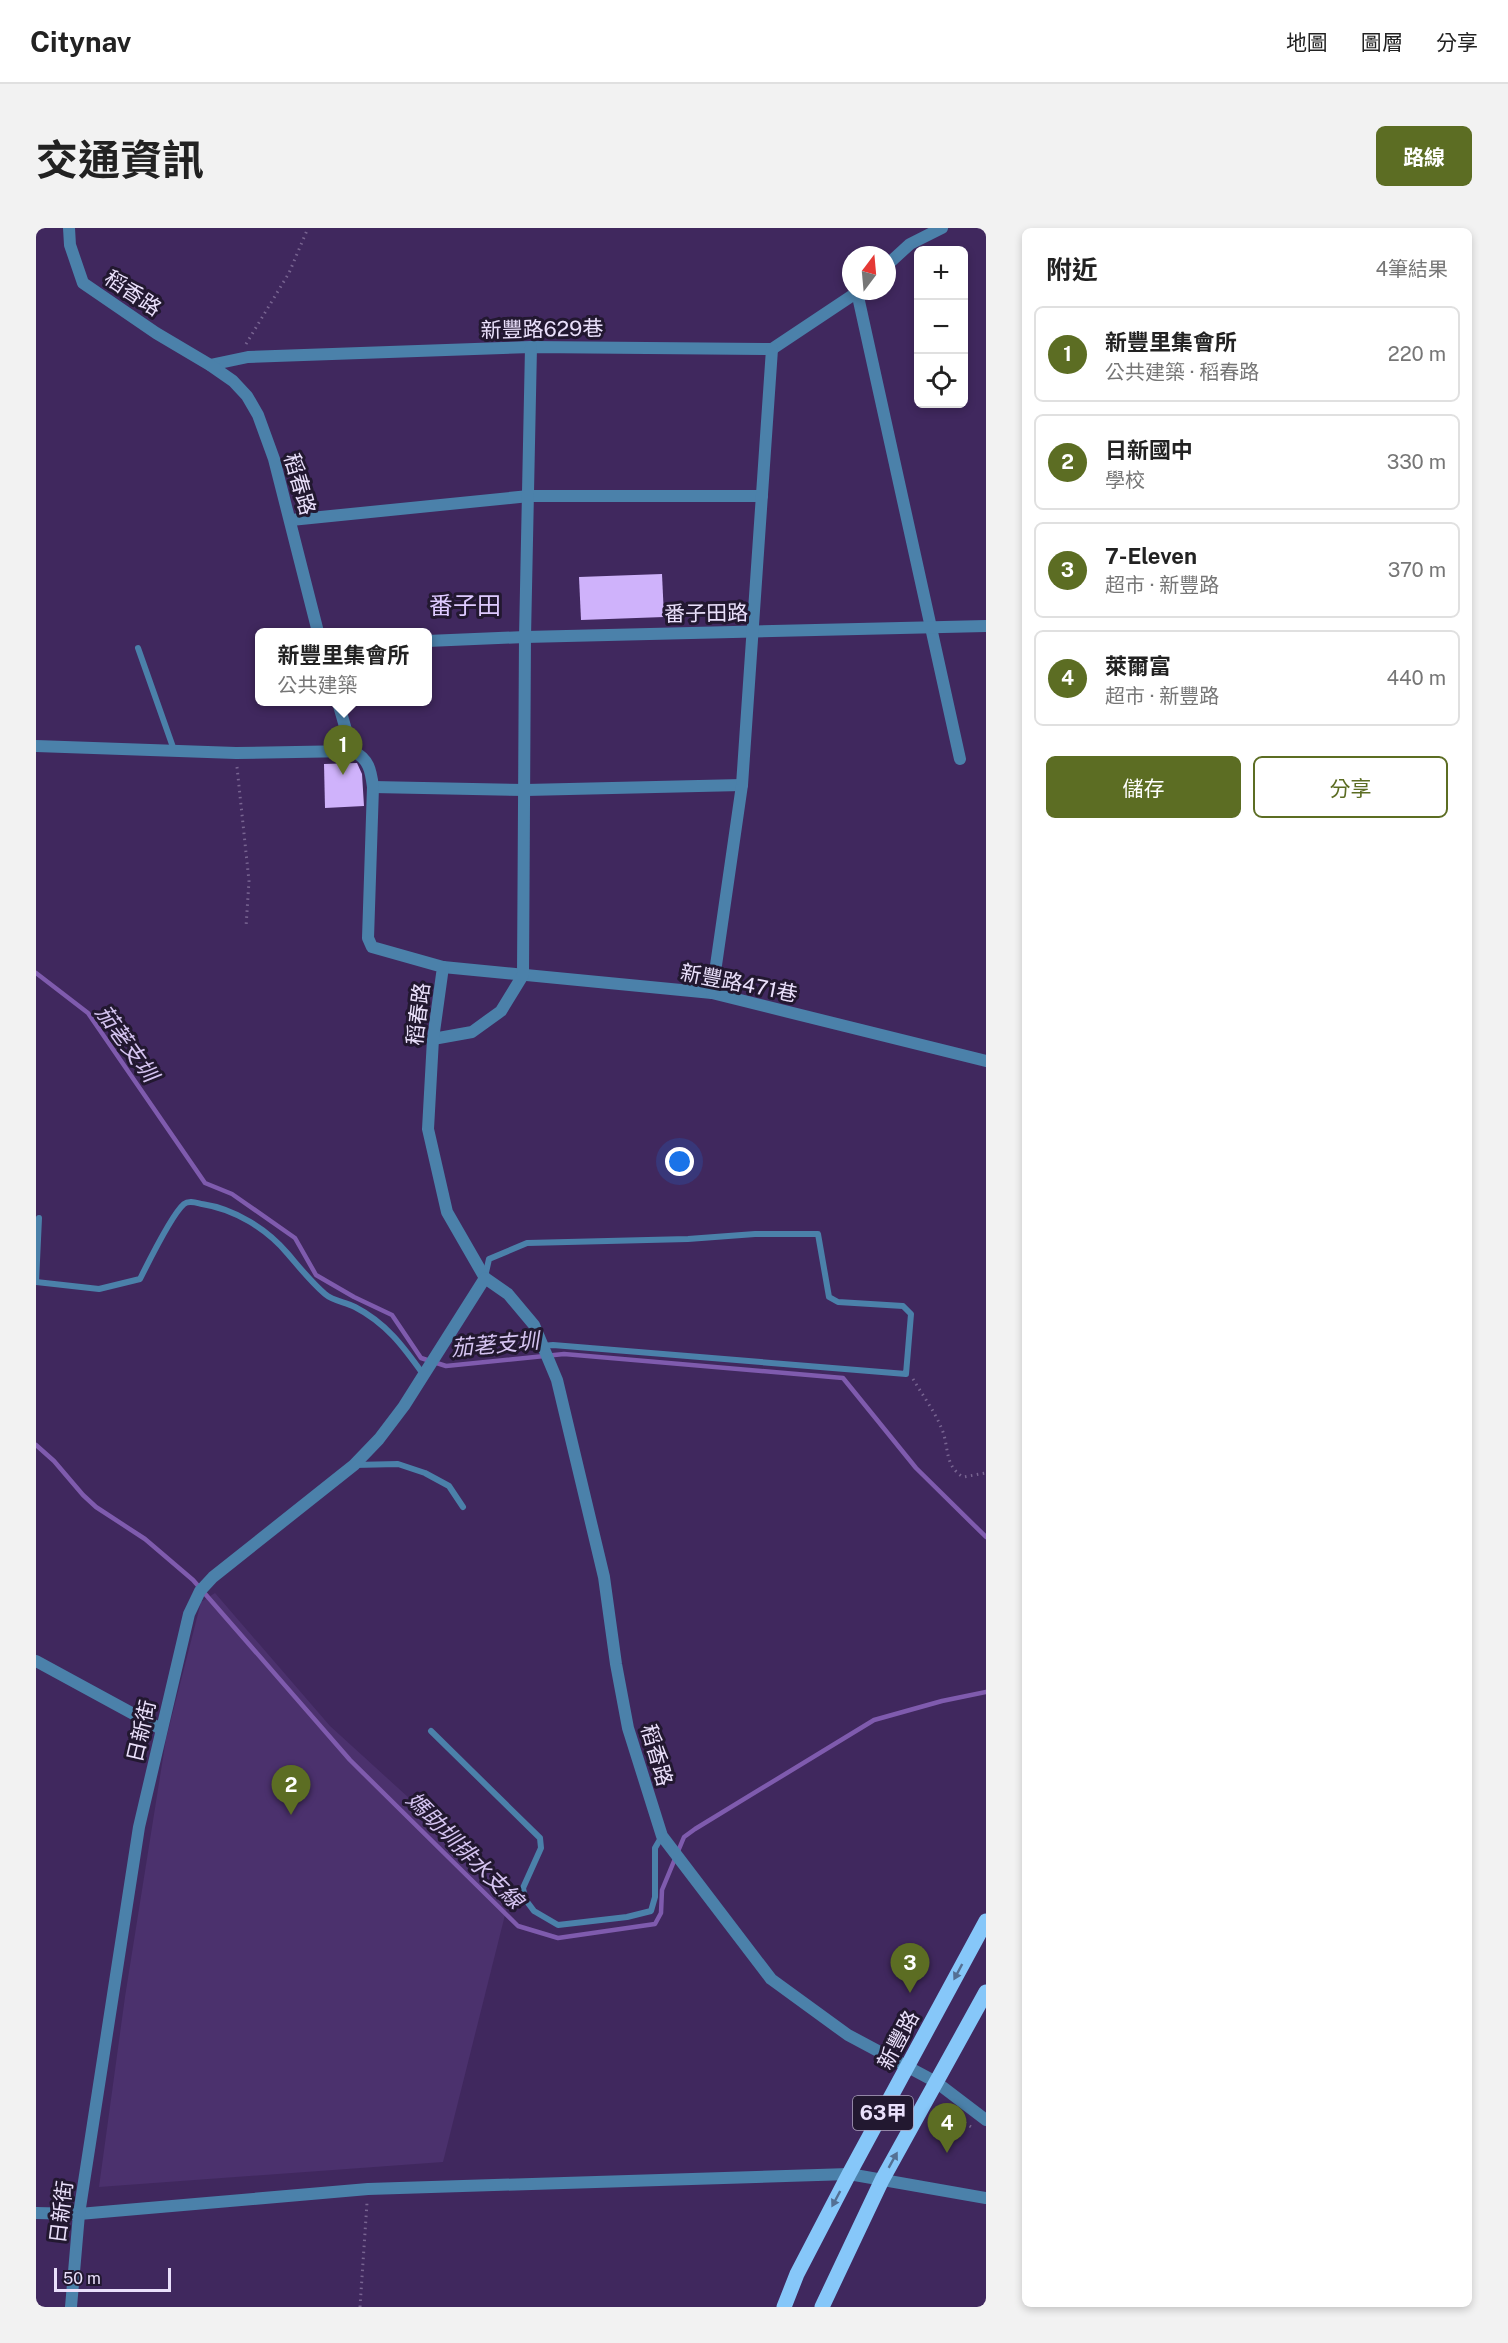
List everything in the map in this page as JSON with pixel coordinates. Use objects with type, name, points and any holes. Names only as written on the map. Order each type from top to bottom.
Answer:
[{"type":"main road","name":"新豐路","points":[[784,2307],[797,2274],[849,2174],[986,1921]]},
{"type":"main road","name":"63甲","points":[[822,2307],[882,2180],[986,1992]]},
{"type":"street","name":"稻香路","points":[[69,228],[70,245],[83,283],[156,333],[210,365]]},
{"type":"street","points":[[896,257],[910,244],[942,228]]},
{"type":"street","points":[[712,993],[742,785],[772,349],[846,300]]},
{"type":"street","points":[[860,300],[929,626],[960,759]]},
{"type":"street","name":"新豐路629巷","points":[[210,365],[248,357],[531,347],[772,349]]},
{"type":"street","points":[[433,1039],[472,1032],[501,1011],[523,975],[526,790],[525,637],[531,347]]},
{"type":"street","name":"稻春路","points":[[210,365],[234,381],[247,396],[258,415],[274,459],[291,520],[317,628]]},
{"type":"street","points":[[291,520],[529,496],[762,496]]},
{"type":"street","name":"番子田路","points":[[432,641],[986,626]]},
{"type":"street","name":"稻春路","points":[[339,706],[352,751],[361,754],[370,767],[373,787],[368,938],[372,947],[443,967],[433,1039],[428,1130],[447,1212],[485,1278]]},
{"type":"street","points":[[36,746],[236,753],[352,751]]},
{"type":"street","points":[[373,787],[526,790],[742,785]]},
{"type":"street","name":"新豐路471巷","points":[[443,967],[712,993],[986,1061]]},
{"type":"street","name":"稻香路","points":[[485,1278],[508,1294],[534,1325],[557,1380],[604,1577],[616,1664],[628,1728],[662,1836],[771,1979],[848,2035],[908,2065],[936,2082],[986,2121]]},
{"type":"street","name":"日新街","points":[[71,2307],[79,2214],[139,1827],[189,1614],[200,1591],[213,1577],[354,1465],[392,1423],[485,1278]]},
{"type":"street","points":[[36,1661],[161,1729]]},
{"type":"street","points":[[36,2213],[79,2214],[368,2189],[849,2174],[986,2198]]},
{"type":"lane","points":[[138,648],[174,751]]},
{"type":"lane","points":[[39,1218],[36,1282],[99,1289],[140,1279],[166,1231],[184,1204],[190,1202],[209,1205],[241,1216],[287,1252],[304,1275],[328,1297],[356,1308],[394,1335],[423,1374]]},
{"type":"lane","points":[[485,1278],[489,1259],[527,1243],[688,1239],[755,1234],[818,1234],[829,1297],[838,1302],[903,1306],[911,1314],[906,1374],[542,1346]]},
{"type":"lane","points":[[354,1465],[398,1464],[425,1473],[449,1486],[463,1507]]},
{"type":"lane","points":[[431,1731],[540,1838],[541,1848],[523,1888],[525,1899],[534,1911],[558,1924],[627,1917],[651,1911],[655,1897],[655,1848],[662,1836]]},
{"type":"path","points":[[237,359],[289,273],[308,228]]},
{"type":"path","points":[[236,753],[249,881],[246,927]]},
{"type":"path","points":[[906,1374],[913,1378],[943,1433],[946,1457],[954,1472],[963,1478],[986,1473]]},
{"type":"path","points":[[940,2108],[972,2129]]},
{"type":"path","points":[[360,2307],[368,2189]]},
{"type":"shaded area","points":[[215,1593],[330,1726],[511,1891],[443,2162],[99,2187],[125,1997],[166,1739],[201,1602]]},
{"type":"building","points":[[662,574],[664,617],[581,620],[579,577]]},
{"type":"building","points":[[357,763],[362,774],[364,806],[325,808],[324,764]]},
{"type":"waterway","name":"茄荖支圳","points":[[36,973],[88,1013],[205,1183],[232,1194],[295,1238],[316,1275],[392,1315],[421,1358],[446,1366],[564,1354],[843,1378],[916,1468],[986,1537]]},
{"type":"waterway","name":"媽助圳排水支線","points":[[36,1445],[54,1461],[96,1507],[145,1539],[193,1580],[350,1760],[518,1926],[558,1938],[655,1924],[661,1913],[662,1890],[684,1837],[695,1829],[874,1720],[942,1701],[986,1692]]},
{"type":"place","name":"新豐里集會所","points":[[343,775]]},
{"type":"place","name":"日新國中","points":[[291,1815]]},
{"type":"place","name":"7-Eleven","points":[[910,1993]]},
{"type":"place","name":"萊爾富","points":[[947,2153]]},
{"type":"district","name":"番子田","points":[[465,605]]}]
